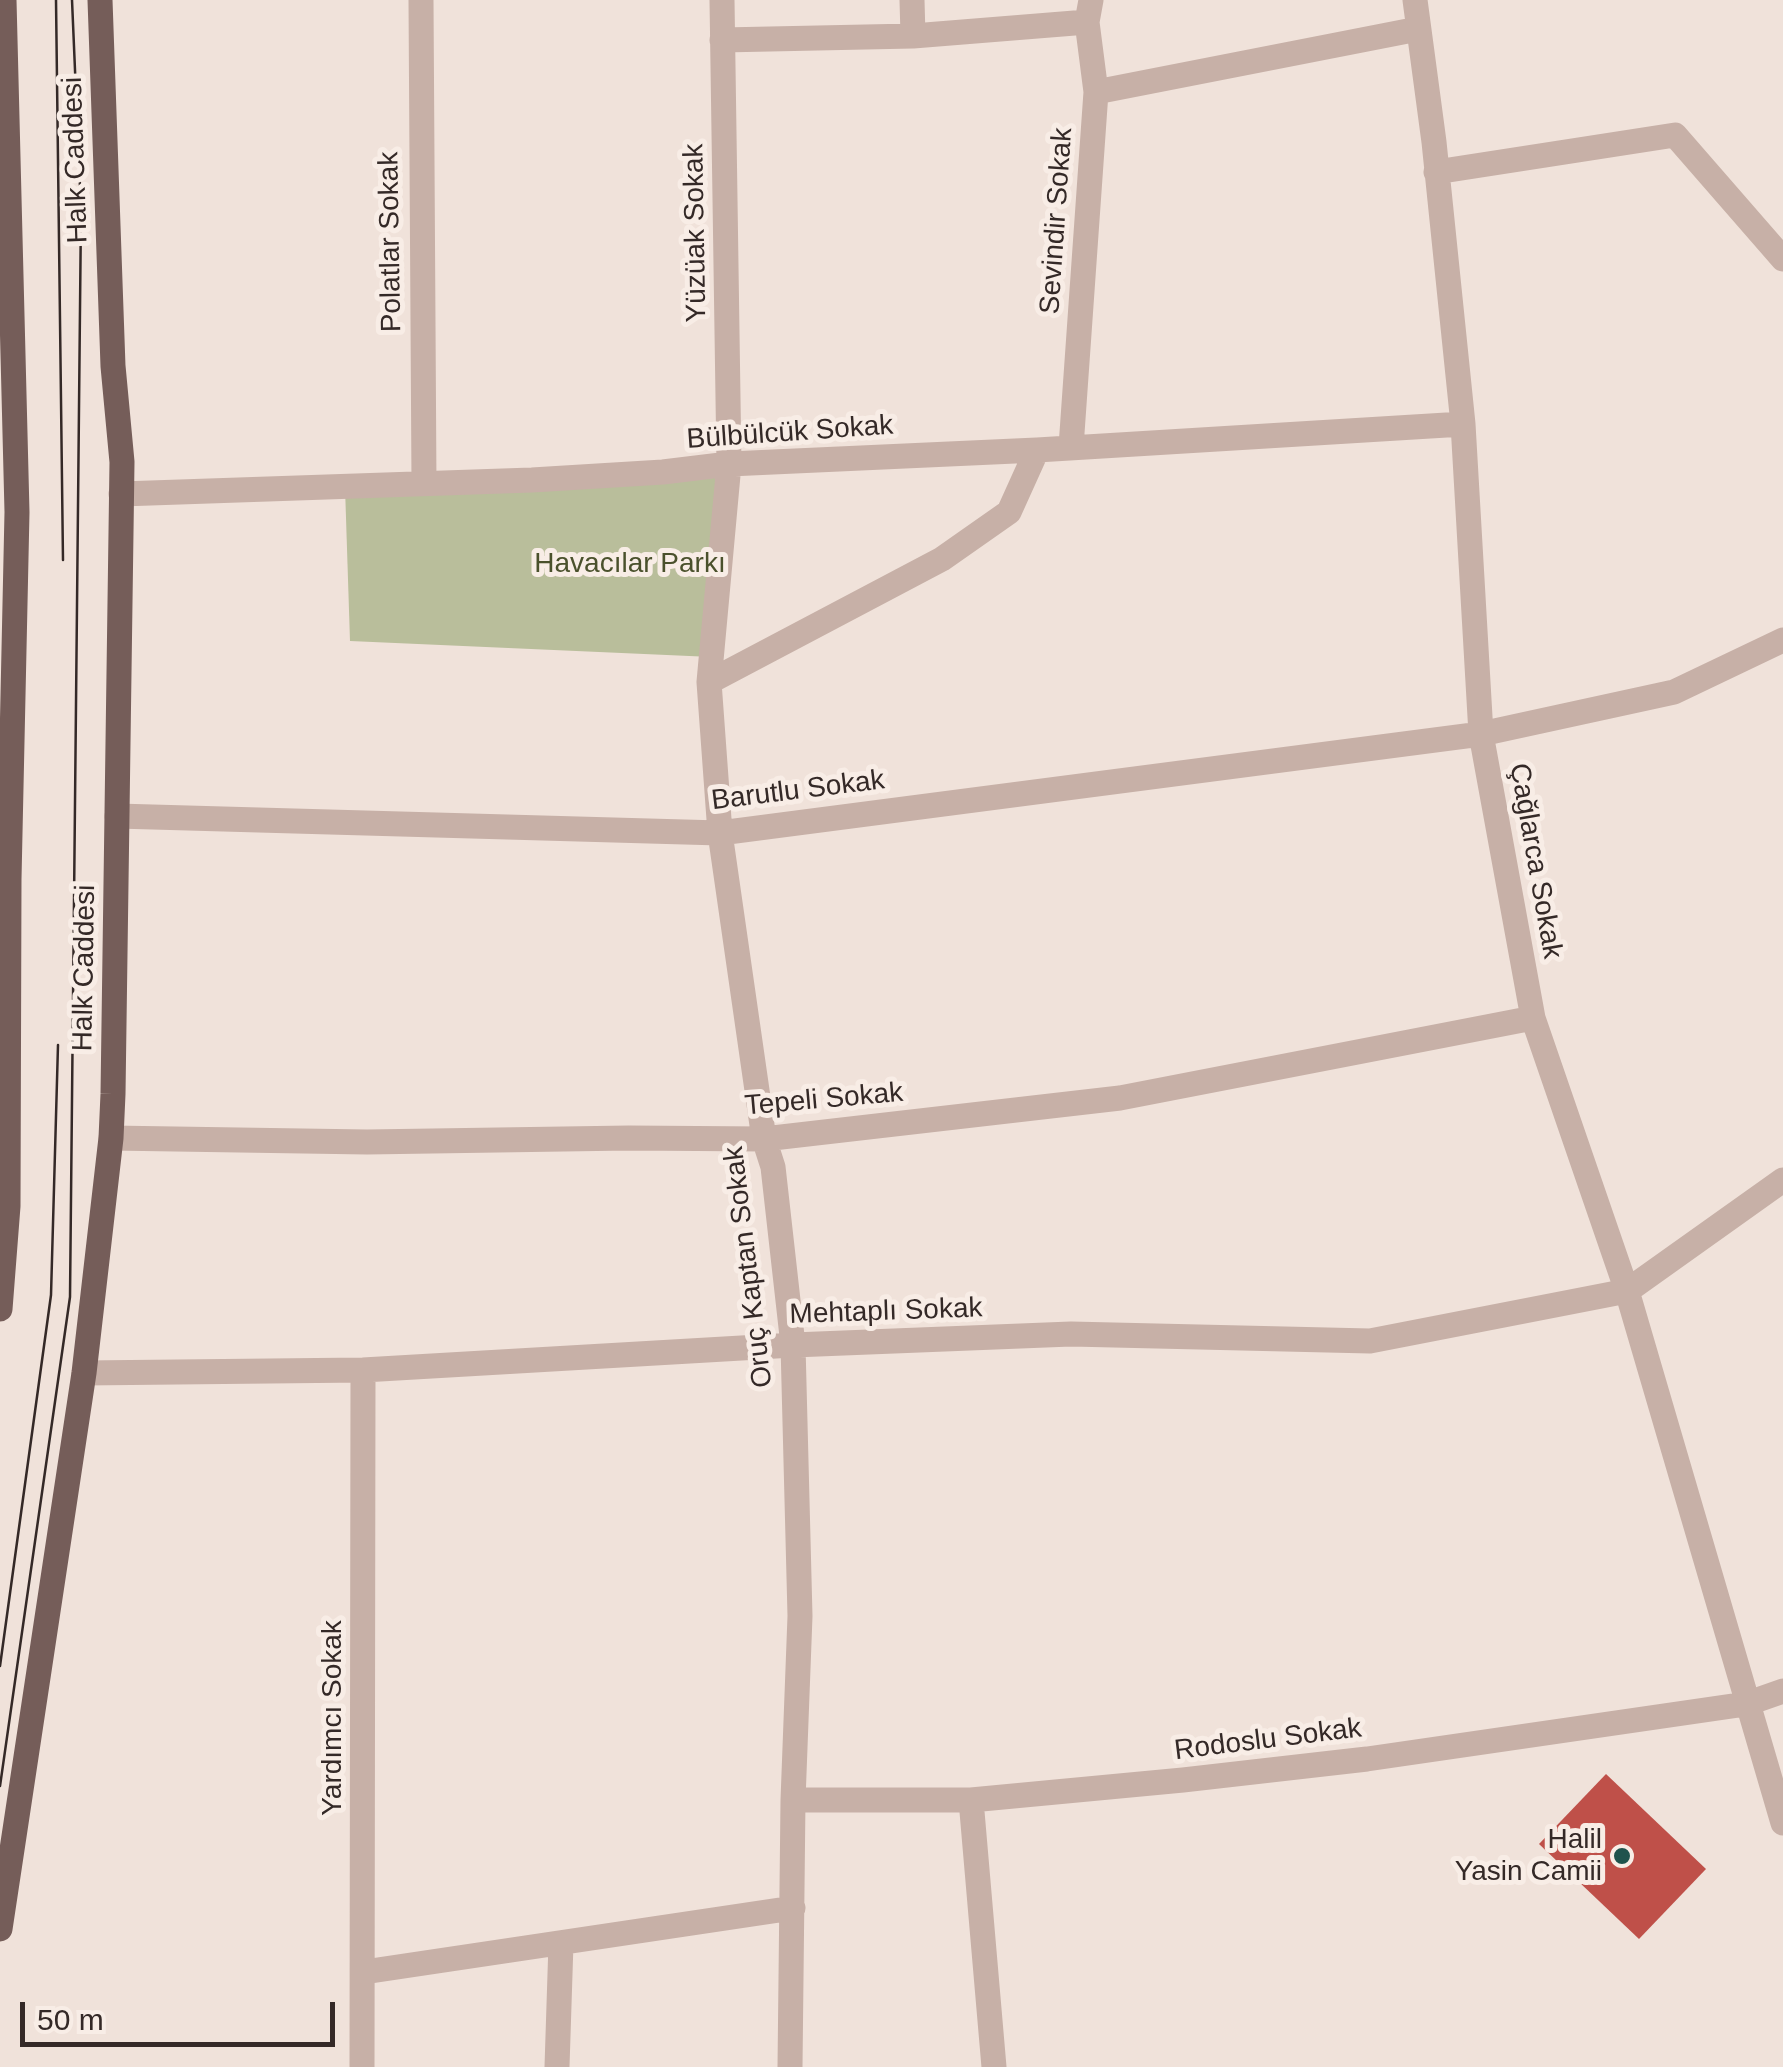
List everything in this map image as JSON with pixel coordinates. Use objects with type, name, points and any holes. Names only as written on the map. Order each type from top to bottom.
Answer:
[{"type":"main road","points":[[0,1309],[8,1206],[5,823],[17,512],[8,404],[4,0]]},
{"type":"main road","name":"Halk Caddesi","points":[[0,1929],[84,1372],[111,1138],[122,462],[113,366],[100,0]]},
{"type":"street","name":"Polatlar Sokak","points":[[420,0],[424,483]]},
{"type":"street","name":"Yüzüak Sokak","points":[[722,0],[729,464]]},
{"type":"street","points":[[912,0],[913,36]]},
{"type":"street","name":"Çağlarca Sokak","points":[[1416,0],[1463,424],[1481,734],[1533,1018],[1627,1292],[1783,1824]]},
{"type":"street","points":[[722,40],[913,36],[1089,11]]},
{"type":"street","name":"Sevindir Sokak","points":[[1071,448],[1096,92],[1089,11]]},
{"type":"street","points":[[1096,92],[1418,29]]},
{"type":"street","points":[[1436,172],[1675,135],[1783,259]]},
{"type":"street","name":"Bülbülcük Sokak","points":[[121,494],[532,480],[729,464],[1463,424]]},
{"type":"street","points":[[709,682],[942,559],[1009,512],[1037,450]]},
{"type":"street","name":"Oruç Kaptan Sokak","points":[[729,464],[709,682],[720,834],[764,1139],[772,1166],[793,1345],[800,1616],[790,2067]]},
{"type":"street","name":"Barutlu Sokak","points":[[116,816],[720,834],[1481,734],[1674,692],[1783,640]]},
{"type":"street","name":"Tepeli Sokak","points":[[111,1138],[367,1142],[764,1139],[1120,1098],[1533,1018]]},
{"type":"street","points":[[1627,1292],[1783,1180]]},
{"type":"street","name":"Mehtaplı Sokak","points":[[84,1372],[363,1370],[793,1345],[1071,1334],[1370,1341],[1627,1292]]},
{"type":"street","name":"Yardımcı Sokak","points":[[362,2067],[363,1370]]},
{"type":"street","name":"Rodoslu Sokak","points":[[793,1800],[971,1800],[1183,1780],[1367,1759],[1746,1704],[1783,1691]]},
{"type":"street","points":[[971,1800],[994,2067]]},
{"type":"street","points":[[364,1972],[793,1908]]},
{"type":"street","points":[[557,2067],[560,1943]]},
{"type":"green space","name":"Havacılar Parkı","points":[[729,464],[712,657],[350,641],[345,487]]},
{"type":"building","name":"Halil Yasin Camii","points":[[1606,1774],[1706,1869],[1639,1939],[1539,1844]]},
{"type":"tram line","points":[[56,0],[63,560]]},
{"type":"tram line","points":[[0,1786],[70,1297],[81,210],[72,0]]},
{"type":"tram line","points":[[0,1666],[51,1295],[58,1045]]},
{"type":"place","name":"Halil Yasin Camii","points":[[1622,1856]]}]
